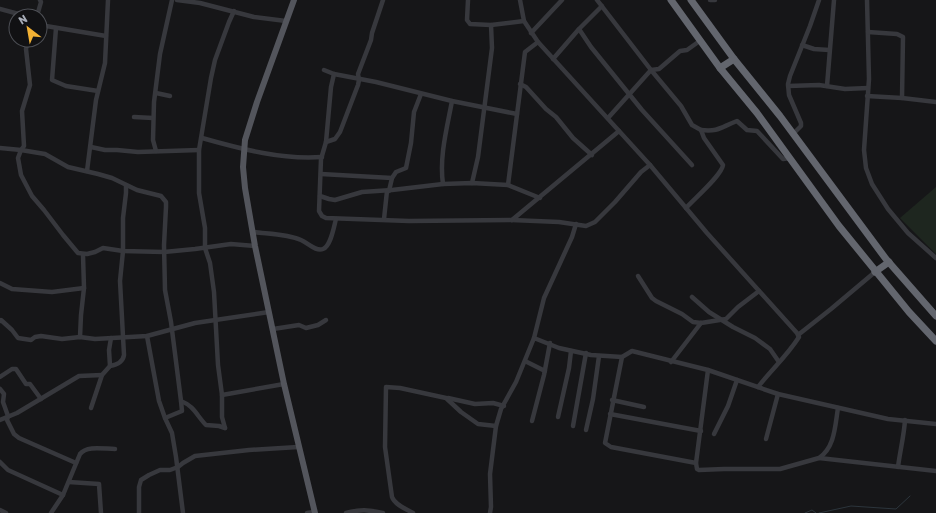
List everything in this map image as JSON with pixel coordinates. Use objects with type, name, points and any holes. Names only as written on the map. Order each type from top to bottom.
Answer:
[{"type":"highway","points":[[671,0],[720,68],[757,113],[839,226],[908,312],[936,341]]},
{"type":"highway","points":[[691,0],[888,262],[936,316]]},
{"type":"highway","points":[[720,68],[734,59]]},
{"type":"highway","points":[[875,272],[888,262]]},
{"type":"main road","points":[[294,0],[257,102],[244,148],[245,188],[272,329],[298,447],[305,469],[315,512]]},
{"type":"street","points":[[87,171],[98,92],[105,63],[108,0]]},
{"type":"street","points":[[156,151],[153,140],[153,118],[160,54],[172,0]]},
{"type":"street","points":[[177,0],[254,16],[286,20]]},
{"type":"street","points":[[326,142],[335,139],[340,132],[359,80],[358,74],[371,40],[372,32],[383,0]]},
{"type":"street","points":[[468,0],[467,20],[470,24],[524,21]]},
{"type":"street","points":[[520,0],[524,21],[538,42],[620,131],[707,233],[798,334],[799,338],[793,347],[758,387]]},
{"type":"street","points":[[531,33],[562,0]]},
{"type":"street","points":[[598,0],[650,70],[681,106],[692,125],[701,130],[712,131],[720,130],[736,121],[745,129],[757,132],[783,159],[790,158]]},
{"type":"street","points":[[710,0],[715,0]]},
{"type":"street","points":[[793,134],[801,126],[801,123],[789,95],[788,86],[790,76],[819,0]]},
{"type":"street","points":[[827,86],[834,0]]},
{"type":"street","points":[[867,0],[868,88],[864,150],[866,168],[872,184],[888,209],[908,232],[936,258]]},
{"type":"street","points":[[553,59],[579,29],[602,6]]},
{"type":"street","points":[[181,401],[189,404],[206,425],[225,428],[222,417],[222,395],[218,365],[214,292],[210,263],[205,248],[205,228],[199,193],[199,150],[215,60],[234,11]]},
{"type":"street","points":[[472,183],[478,157],[483,108],[492,48],[491,24]]},
{"type":"street","points":[[48,26],[106,36]]},
{"type":"street","points":[[56,28],[52,80],[66,86],[98,92]]},
{"type":"street","points":[[579,29],[591,47],[629,94],[692,165]]},
{"type":"street","points":[[868,32],[897,34],[903,37],[902,98]]},
{"type":"street","points":[[608,118],[650,70],[659,69],[680,51],[687,50],[701,40]]},
{"type":"street","points":[[508,185],[525,52],[538,42]]},
{"type":"street","points":[[802,45],[814,49],[829,50]]},
{"type":"street","points":[[26,48],[30,85],[22,111],[24,146],[18,158],[21,175],[28,189],[78,253],[83,254],[95,252],[103,248],[164,252],[231,244],[255,246]]},
{"type":"street","points":[[324,70],[359,80],[376,82],[421,94],[517,114]]},
{"type":"street","points":[[334,74],[331,87],[326,142],[322,157],[321,174],[319,211],[322,216],[326,218],[409,221],[512,220],[559,222],[586,226],[595,222],[641,172],[650,165]]},
{"type":"street","points":[[520,84],[526,87],[546,109],[556,117],[572,138],[592,155]]},
{"type":"street","points":[[788,86],[812,85],[845,89],[868,88]]},
{"type":"street","points":[[156,93],[170,96]]},
{"type":"street","points":[[384,220],[388,191],[392,178],[396,172],[406,168],[407,166],[414,112],[421,94]]},
{"type":"street","points":[[867,96],[936,102]]},
{"type":"street","points":[[443,184],[441,171],[452,101]]},
{"type":"street","points":[[134,117],[153,118]]},
{"type":"street","points":[[686,208],[723,170],[723,165],[704,138],[701,130]]},
{"type":"street","points":[[512,220],[620,131]]},
{"type":"street","points":[[202,138],[274,154],[322,157]]},
{"type":"street","points":[[91,146],[105,150],[199,150]]},
{"type":"street","points":[[0,148],[45,154],[68,166],[112,178],[126,185],[161,196],[166,202],[167,213],[164,230],[164,290],[171,322],[182,411],[164,418]]},
{"type":"street","points":[[321,174],[392,178]]},
{"type":"street","points":[[320,196],[335,200],[362,192],[388,191],[443,184],[472,183],[508,185],[540,198]]},
{"type":"street","points":[[91,408],[102,375],[110,366],[116,365],[123,358],[120,281],[123,250],[122,223],[126,185]]},
{"type":"street","points":[[253,232],[289,236],[305,242],[316,249],[322,250],[328,246],[336,219]]},
{"type":"street","points":[[490,513],[490,474],[496,426],[501,410],[525,361],[534,338],[544,298],[572,237],[576,224]]},
{"type":"street","points":[[80,337],[84,288],[83,254]]},
{"type":"street","points":[[798,334],[831,309],[875,272]]},
{"type":"street","points":[[638,276],[656,302],[682,314],[693,322],[701,323],[723,320],[759,291]]},
{"type":"street","points":[[0,282],[12,289],[52,292],[84,288]]},
{"type":"street","points":[[692,297],[709,312],[733,327],[756,338],[770,349],[779,362]]},
{"type":"street","points":[[0,321],[1,320],[12,330],[18,338],[31,340],[35,337],[41,336],[95,339],[147,336],[190,324],[269,312]]},
{"type":"street","points":[[272,329],[299,325],[306,328],[318,325],[326,320]]},
{"type":"street","points":[[671,362],[701,323]]},
{"type":"street","points":[[147,336],[155,374],[156,390],[164,418],[171,429],[178,467],[183,513]]},
{"type":"street","points":[[110,366],[108,350],[111,338]]},
{"type":"street","points":[[534,338],[550,343],[559,348],[599,356],[622,357],[632,351],[671,362],[708,370],[778,394],[888,419],[936,424]]},
{"type":"street","points":[[532,421],[545,371],[550,343]]},
{"type":"street","points":[[558,416],[569,368],[571,351]]},
{"type":"street","points":[[573,426],[586,353]]},
{"type":"street","points":[[586,430],[593,399],[599,356]]},
{"type":"street","points":[[622,357],[612,400],[605,440],[606,445],[696,463]]},
{"type":"street","points":[[525,361],[545,371]]},
{"type":"street","points":[[0,377],[12,369],[16,369],[26,384],[30,384],[41,399]]},
{"type":"street","points":[[708,370],[696,463],[696,469],[699,470],[780,469],[819,458],[824,455],[830,446],[838,408]]},
{"type":"street","points":[[0,420],[17,413],[79,376],[102,375]]},
{"type":"street","points":[[714,434],[728,406],[737,380]]},
{"type":"street","points":[[222,395],[284,384]]},
{"type":"street","points":[[413,513],[392,499],[385,447],[386,387],[400,388],[475,404],[493,403],[504,406]]},
{"type":"street","points":[[0,389],[4,394],[3,402],[8,416],[7,420],[14,434],[19,438],[76,463]]},
{"type":"street","points":[[766,439],[778,394]]},
{"type":"street","points":[[446,398],[466,416],[478,424],[496,426]]},
{"type":"street","points":[[612,400],[644,408]]},
{"type":"street","points":[[610,414],[701,431]]},
{"type":"street","points":[[898,467],[900,448],[905,432],[905,420]]},
{"type":"street","points":[[138,513],[139,487],[141,480],[160,470],[170,470],[178,467],[182,462],[195,456],[249,450],[298,447]]},
{"type":"street","points":[[51,513],[64,495],[76,463],[83,450],[89,448],[115,449]]},
{"type":"street","points":[[819,458],[936,471]]},
{"type":"street","points":[[0,462],[8,470],[64,495]]},
{"type":"street","points":[[69,482],[99,484],[101,513]]},
{"type":"street","points":[[0,510],[6,513]]},
{"type":"street","points":[[346,513],[359,510],[369,510],[383,513]]},
{"type":"street","points":[[307,513],[315,512]]},
{"type":"shaded area","points":[[936,187],[936,254],[900,218]]},
{"type":"waterway","points":[[819,513],[851,506],[896,509],[910,496]]},
{"type":"waterway","points":[[805,513],[812,510],[816,513]]}]
